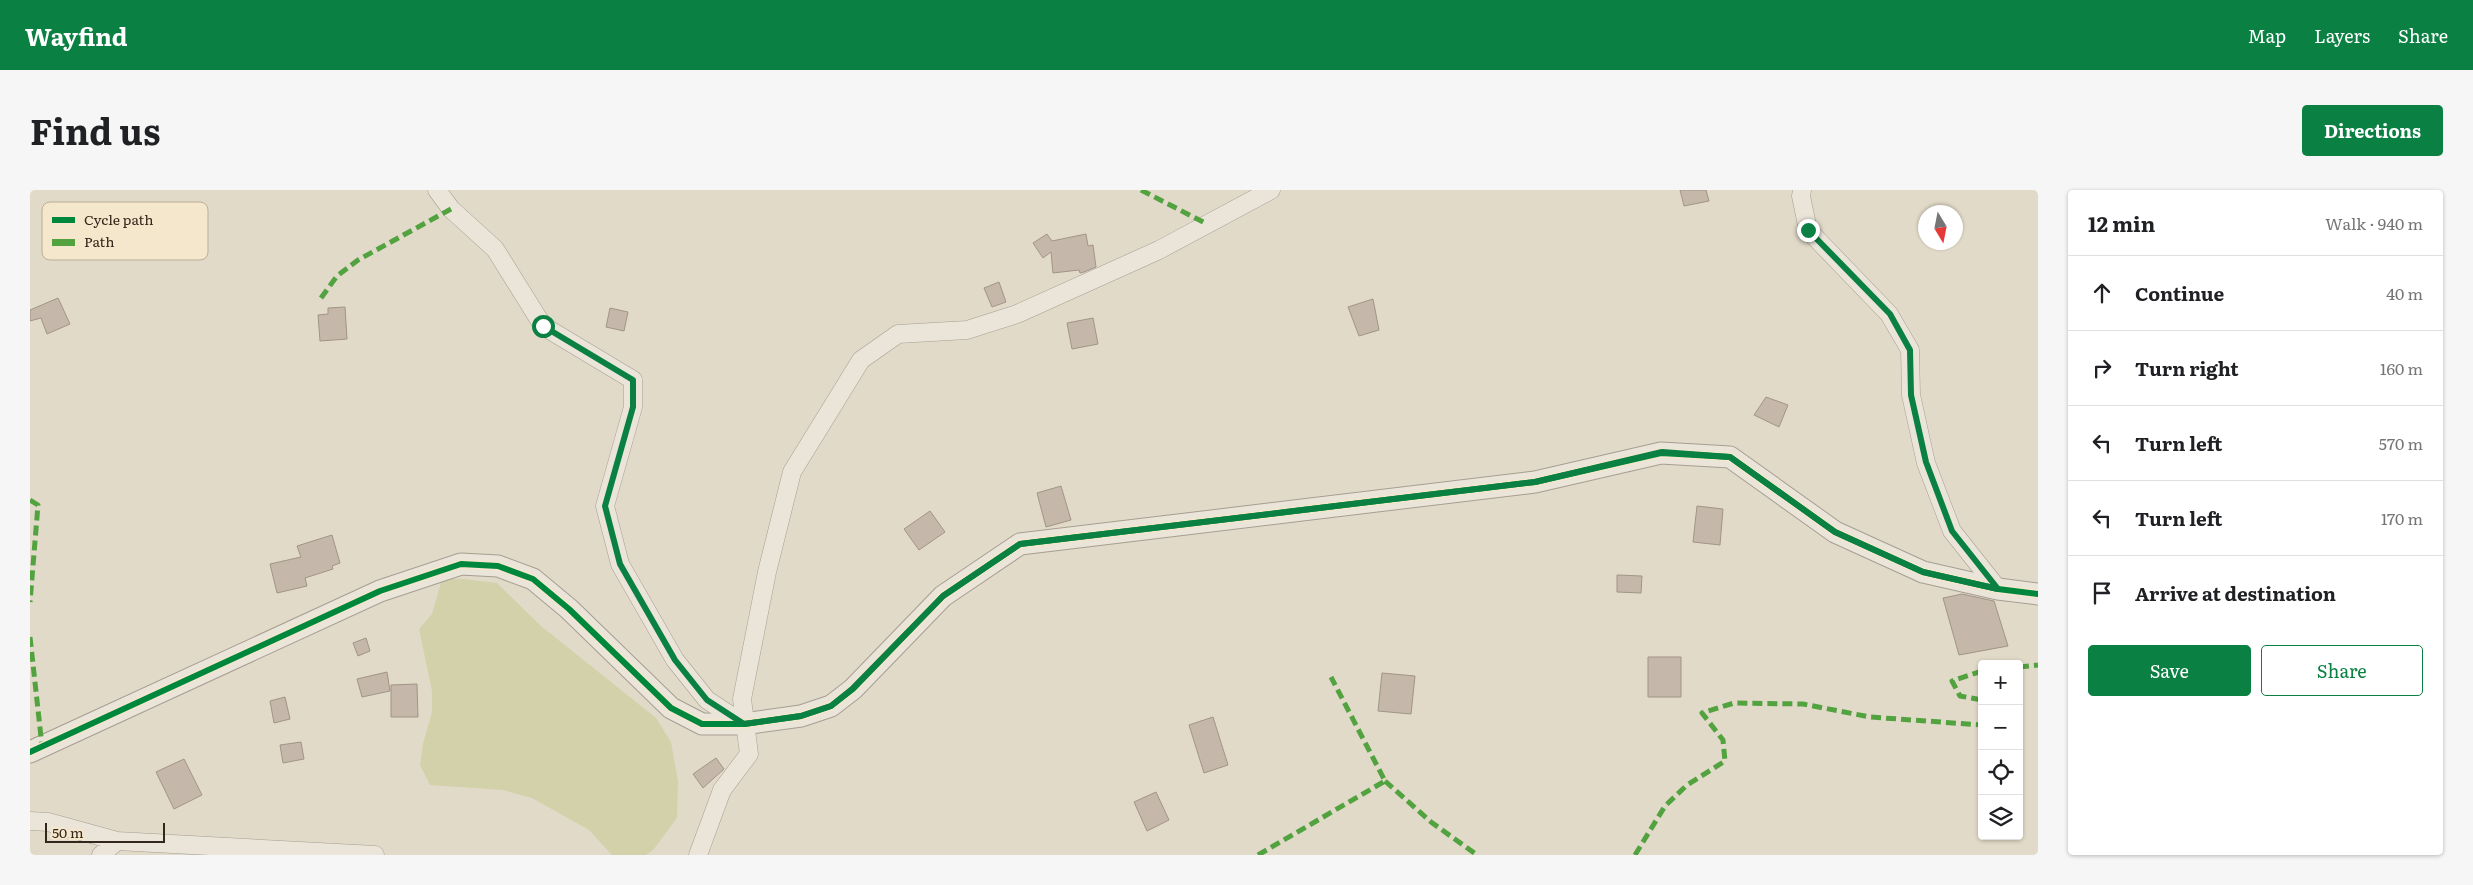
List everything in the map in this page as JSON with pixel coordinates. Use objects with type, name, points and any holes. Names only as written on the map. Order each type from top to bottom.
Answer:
[{"type":"street","points":[[436,190],[451,209],[495,249],[543,326],[633,380],[633,407],[605,506],[620,564],[675,660],[707,700],[744,724]]},
{"type":"street","points":[[698,855],[722,790],[749,754],[742,699],[766,572],[792,472],[861,360],[898,334],[967,330],[1017,314],[1159,250],[1271,190]]},
{"type":"street","points":[[1802,190],[1801,196],[1808,230],[1890,314],[1910,350],[1911,395],[1926,462],[1952,531],[1998,589]]},
{"type":"street","points":[[30,752],[380,591],[461,564],[498,566],[533,579],[569,609],[671,708],[702,724],[744,724],[801,716],[831,706],[852,689],[943,596],[1020,544],[1535,482],[1662,452],[1730,457],[1835,532],[1923,572],[1998,589],[2038,594]]},
{"type":"street","points":[[30,821],[48,822],[117,841],[375,855]]},
{"type":"street","points":[[101,855],[117,841]]},
{"type":"shaded area","points":[[442,579],[464,579],[497,583],[541,626],[656,718],[671,742],[678,781],[677,818],[654,849],[646,855],[612,855],[589,830],[532,798],[503,790],[430,785],[420,765],[423,744],[432,712],[432,691],[419,629],[432,614]]},
{"type":"building","points":[[1680,190],[1706,190],[1709,201],[1684,206]]},
{"type":"building","points":[[1047,234],[1052,241],[1086,234],[1088,246],[1093,245],[1096,267],[1080,273],[1079,270],[1053,273],[1051,252],[1043,258],[1033,243]]},
{"type":"building","points":[[999,282],[1006,302],[992,307],[984,288]]},
{"type":"building","points":[[58,298],[70,324],[47,334],[41,318],[30,321],[30,310]]},
{"type":"building","points":[[1373,299],[1379,330],[1359,336],[1348,307]]},
{"type":"building","points":[[345,307],[347,339],[320,341],[318,315],[328,314],[328,308]]},
{"type":"building","points":[[610,308],[628,312],[624,331],[606,327]]},
{"type":"building","points":[[1093,318],[1098,344],[1072,349],[1067,323]]},
{"type":"building","points":[[1766,397],[1788,405],[1779,427],[1754,415]]},
{"type":"building","points":[[1061,486],[1071,520],[1046,527],[1037,493]]},
{"type":"building","points":[[1697,506],[1723,509],[1720,545],[1693,542]]},
{"type":"building","points":[[930,511],[945,532],[919,550],[904,529]]},
{"type":"building","points":[[332,535],[340,563],[332,566],[333,569],[305,578],[307,586],[277,593],[270,564],[301,557],[297,546]]},
{"type":"building","points":[[1617,575],[1642,576],[1641,593],[1617,592]]},
{"type":"building","points":[[1962,594],[1994,601],[2008,646],[1959,655],[1943,598]]},
{"type":"building","points":[[366,638],[370,651],[358,656],[353,643]]},
{"type":"building","points":[[1648,657],[1681,657],[1681,697],[1648,697]]},
{"type":"building","points":[[387,672],[390,691],[362,697],[357,679]]},
{"type":"building","points":[[1382,673],[1415,676],[1411,714],[1378,711]]},
{"type":"building","points":[[417,684],[418,717],[391,717],[391,685]]},
{"type":"building","points":[[285,697],[290,719],[274,723],[270,701]]},
{"type":"building","points":[[1213,717],[1228,765],[1204,773],[1189,725]]},
{"type":"building","points":[[301,742],[304,759],[283,763],[280,745]]},
{"type":"building","points":[[716,758],[724,769],[703,788],[693,774]]},
{"type":"building","points":[[184,759],[202,795],[174,809],[156,772]]},
{"type":"building","points":[[1156,792],[1169,820],[1147,831],[1134,802]]},
{"type":"marked path","points":[[1141,190],[1207,224]]},
{"type":"marked path","points":[[321,298],[337,276],[358,260],[451,209]]},
{"type":"marked path","points":[[30,500],[38,505],[30,602]]},
{"type":"marked path","points":[[30,637],[42,746]]},
{"type":"marked path","points":[[2023,667],[2038,665]]},
{"type":"marked path","points":[[1978,672],[1952,681],[1960,696],[1978,699]]},
{"type":"marked path","points":[[1258,855],[1385,781],[1331,677]]},
{"type":"marked path","points":[[1635,855],[1665,806],[1687,785],[1725,761],[1723,740],[1702,713],[1734,703],[1803,704],[1870,717],[1978,725]]},
{"type":"marked path","points":[[1385,781],[1431,822],[1477,855]]},
{"type":"cycle path","points":[[30,752],[380,591],[461,564],[498,566],[533,579],[569,609],[671,708],[702,724],[744,724],[801,716],[831,706],[853,689],[943,596],[1020,544],[1535,482],[1661,453],[1730,457],[1835,532],[1923,572],[1998,589],[2038,594]]},
{"type":"route","points":[[543,326],[633,380],[633,407],[619,464],[605,506],[620,564],[650,620],[675,660],[707,700],[744,724],[801,716],[831,706],[852,689],[943,596],[1020,544],[1535,482],[1662,452],[1730,457],[1835,532],[1923,572],[1998,589],[1952,531],[1926,462],[1911,395],[1910,350],[1890,314],[1808,230]]}]
